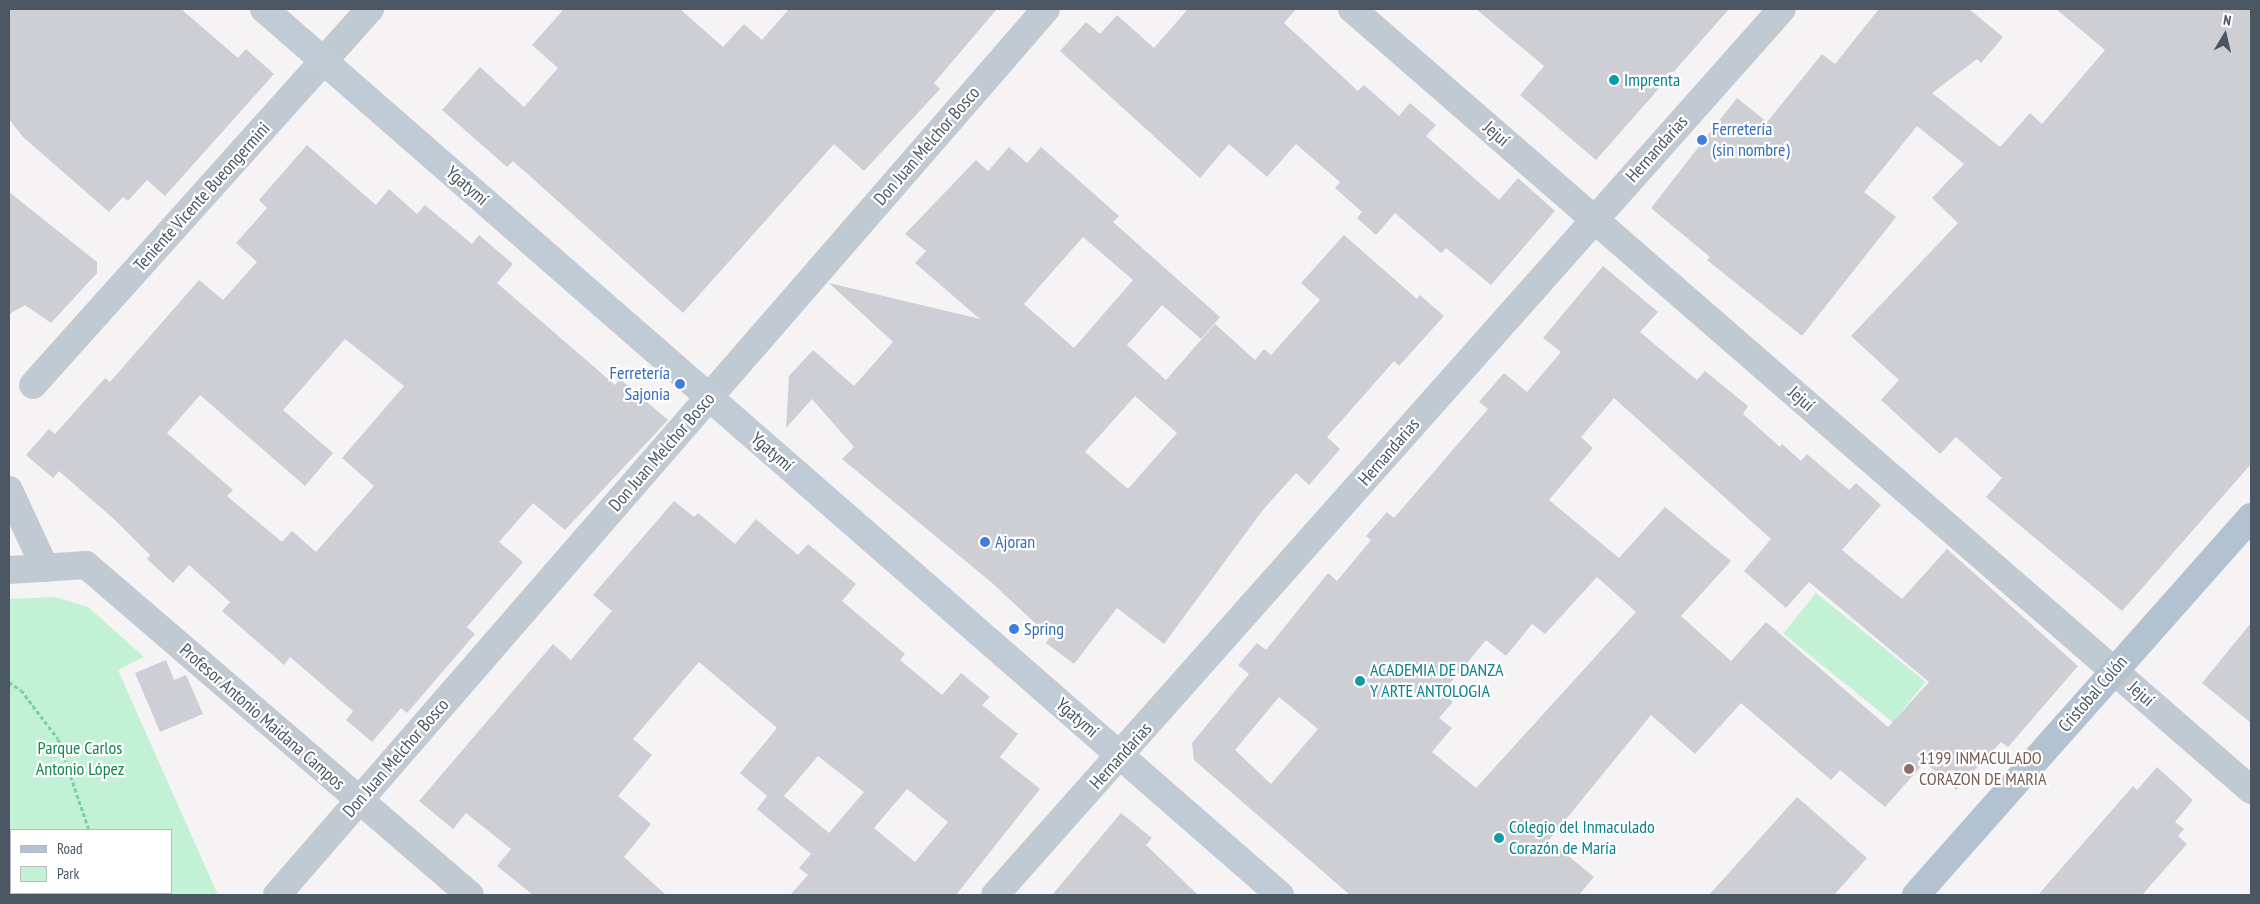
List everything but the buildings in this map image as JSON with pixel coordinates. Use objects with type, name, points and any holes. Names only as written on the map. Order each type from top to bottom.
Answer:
[{"type":"main road","name":"Cristobal Colón","points":[[1916,895],[2251,517]]},
{"type":"street","name":"Ygatymí","points":[[264,9],[1280,895]]},
{"type":"street","name":"Teniente Vicente Bueongermini","points":[[33,385],[370,9]]},
{"type":"street","name":"Don Juan Melchor Bosco","points":[[276,895],[1046,9]]},
{"type":"street","name":"Jejuí","points":[[1352,9],[2251,790]]},
{"type":"street","name":"Hernandarias","points":[[995,895],[1121,756],[1594,219],[1782,9]]},
{"type":"street","points":[[9,490],[45,568]]},
{"type":"street","name":"Profesor Antonio Maidana Campos","points":[[9,570],[86,565],[470,895]]},
{"type":"path","points":[[9,682],[21,690],[58,739],[89,829]]},
{"type":"green space","points":[[1816,593],[1926,682],[1893,722],[1783,633]]},
{"type":"green space","name":"Parque Carlos Antonio López","points":[[55,597],[88,607],[144,657],[118,670],[218,895],[9,895],[9,599]]},
{"type":"place","name":"Imprenta","points":[[1614,80]]},
{"type":"place","name":"Ferretería (sin nombre)","points":[[1702,140]]},
{"type":"place","name":"Ferretería Sajonia","points":[[680,384]]},
{"type":"place","name":"Ajoran","points":[[985,542]]},
{"type":"place","name":"Spring","points":[[1014,629]]},
{"type":"place","name":"ACADEMIA DE DANZA Y ARTE ANTOLOGIA","points":[[1360,681]]},
{"type":"place","name":"1199 INMACULADO CORAZON DE MARIA","points":[[1909,769]]},
{"type":"place","name":"Colegio del Inmaculado Corazón de María","points":[[1499,838]]}]
